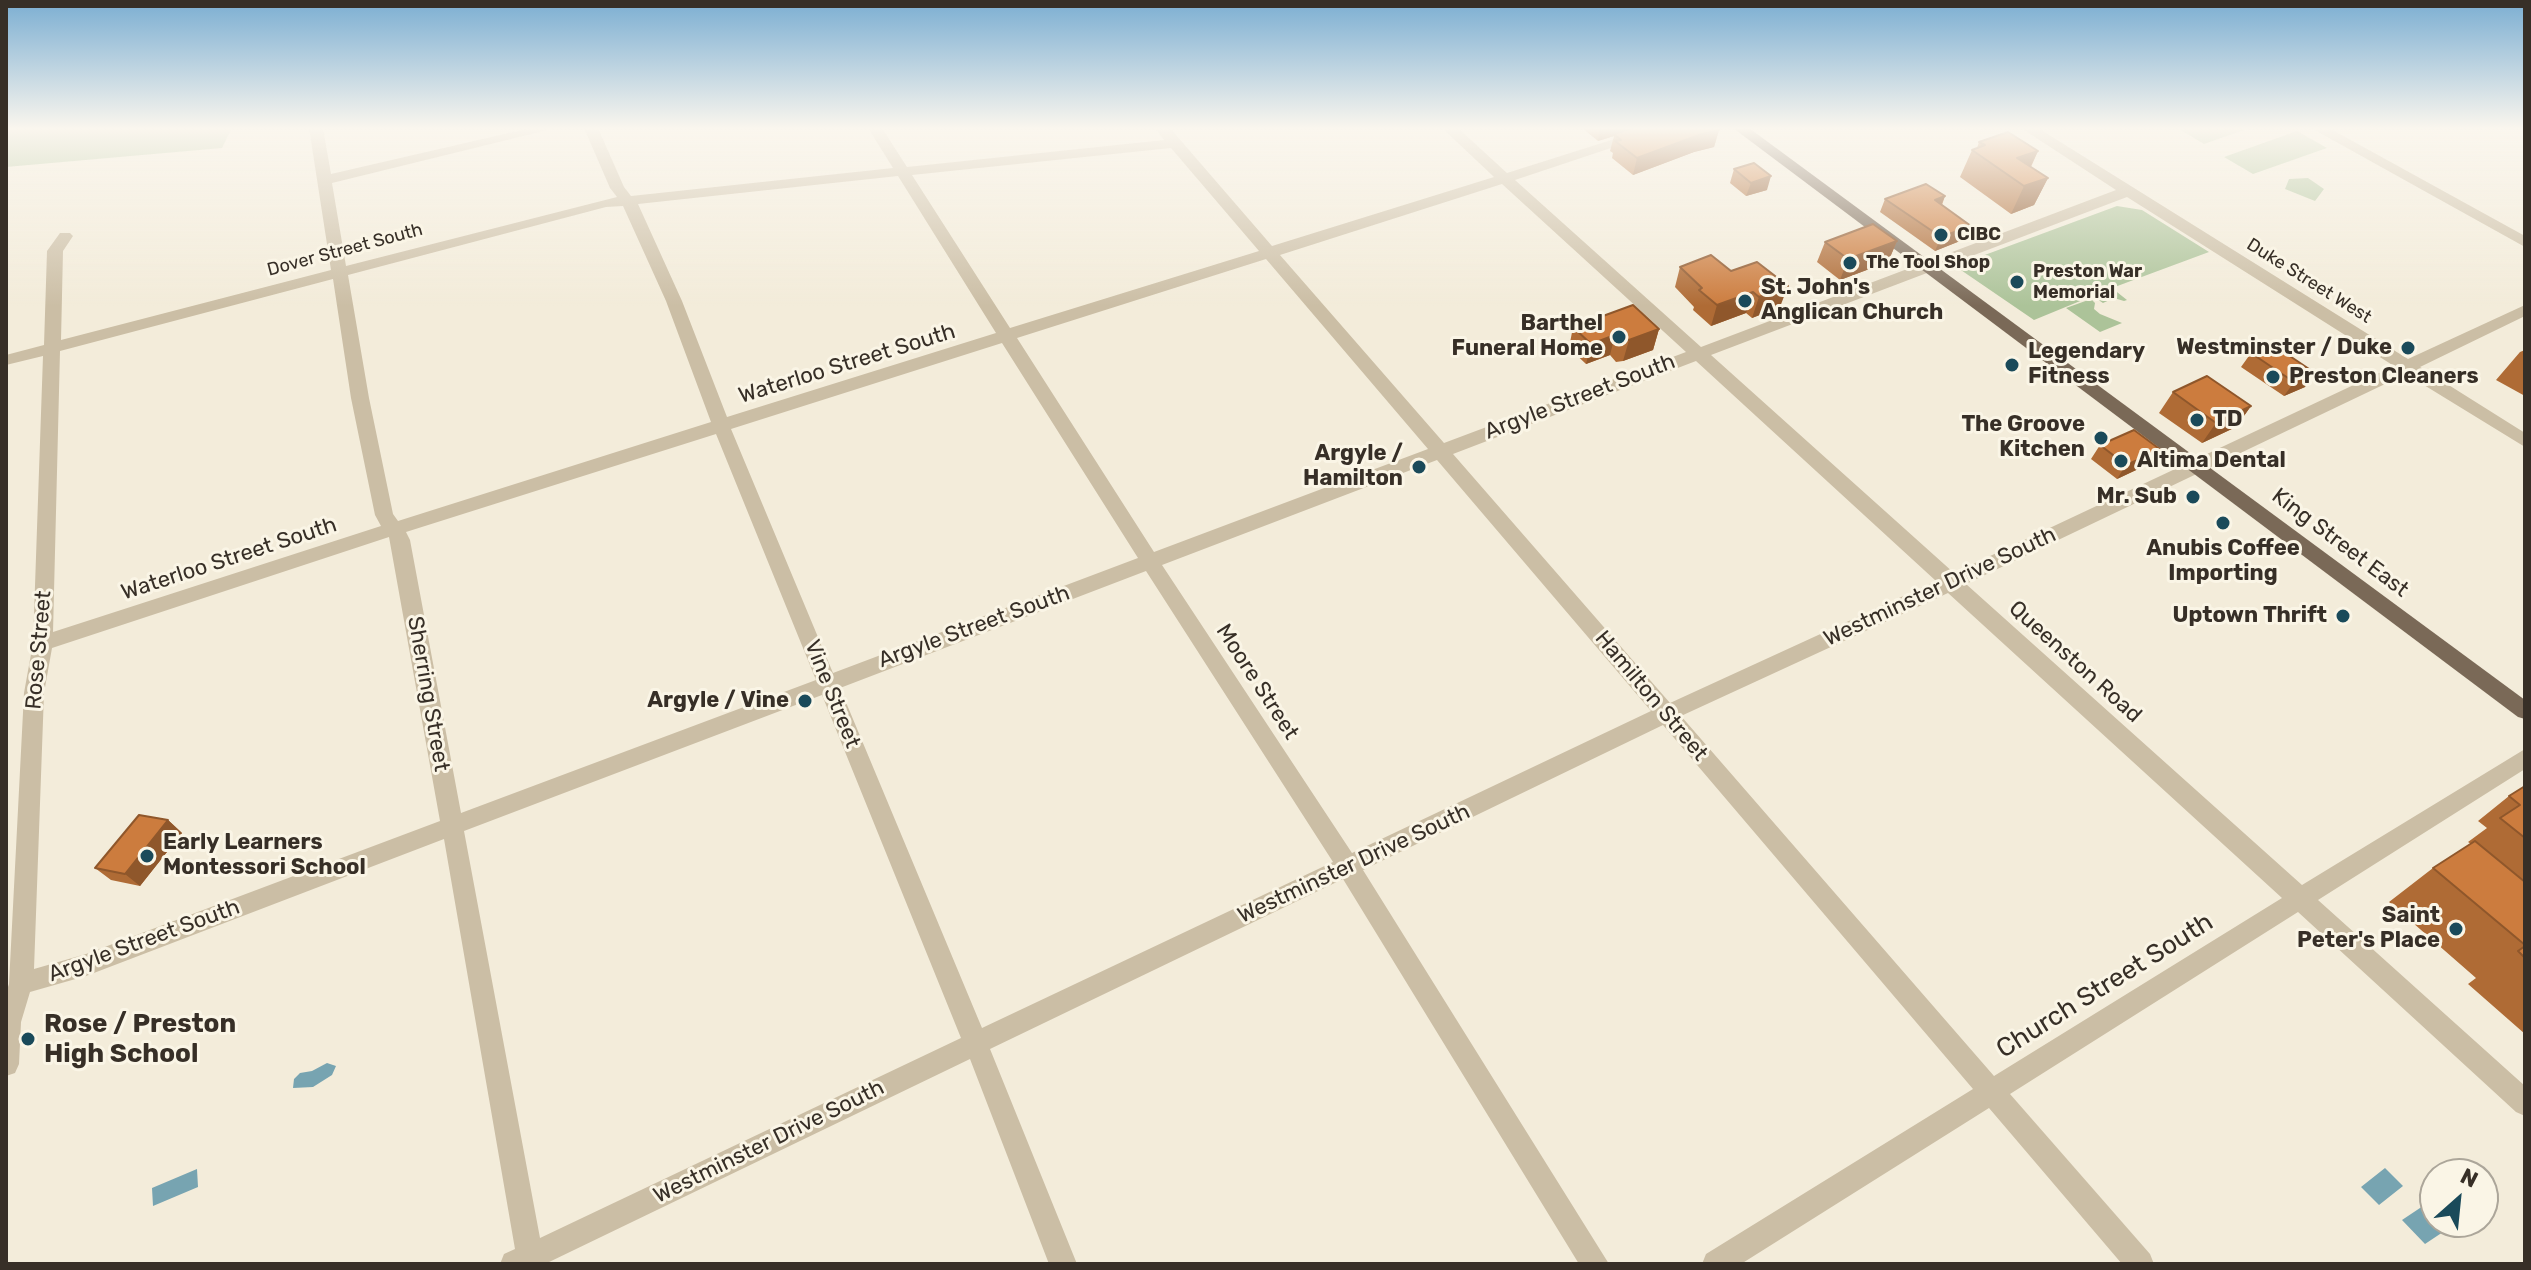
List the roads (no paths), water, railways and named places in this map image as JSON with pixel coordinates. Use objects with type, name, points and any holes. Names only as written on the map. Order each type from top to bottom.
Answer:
[{"type":"main road","name":"King Street East","points":[[1820,187],[2525,711]]},
{"type":"street","name":"Sherring Street","points":[[326,187],[384,515],[401,540],[525,1262]]},
{"type":"street","name":"Vine Street","points":[[617,187],[634,209],[674,301],[722,426],[976,1042],[1063,1264]]},
{"type":"street","name":"Dover Street South","points":[[6,360],[626,199],[746,187]]},
{"type":"street","name":"Moore Street","points":[[911,187],[1348,868],[1595,1264]]},
{"type":"street","name":"Hamilton Street","points":[[1213,187],[2140,1264]]},
{"type":"street","name":"Waterloo Street South","points":[[43,643],[393,529],[1478,187]]},
{"type":"street","name":"Queenston Road","points":[[1514,187],[2525,1103]]},
{"type":"street","name":"Duke Street West","points":[[2122,187],[2525,441]]},
{"type":"street","points":[[2426,187],[2525,242]]},
{"type":"street","name":"Argyle Street South","points":[[21,984],[86,965],[2128,191]]},
{"type":"street","name":"Rose Street","points":[[6,1064],[9,1022],[21,984],[34,693],[43,643],[55,251],[65,236]]},
{"type":"street","name":"Westminster Drive South","points":[[525,1262],[976,1042],[2525,310]]},
{"type":"street","name":"Church Street South","points":[[1716,1264],[2525,758]]},
{"type":"water","points":[[327,1063],[336,1066],[332,1075],[313,1087],[293,1088],[294,1079],[300,1073]]},
{"type":"water","points":[[2385,1168],[2403,1186],[2379,1205],[2361,1187]]},
{"type":"water","points":[[197,1169],[198,1187],[153,1206],[152,1188]]},
{"type":"water","points":[[2419,1209],[2419,1238],[2402,1220]]},
{"type":"water","points":[[2419,1238],[2434,1238],[2425,1244]]},
{"type":"place","name":"CIBC","points":[[1941,235]]},
{"type":"place","name":"The Tool Shop","points":[[1850,263]]},
{"type":"place","name":"Preston War Memorial","points":[[2017,282]]},
{"type":"place","name":"St. John's Anglican Church","points":[[1745,301]]},
{"type":"place","name":"Barthel Funeral Home","points":[[1619,337]]},
{"type":"place","name":"Westminster / Duke","points":[[2408,348]]},
{"type":"place","name":"Legendary Fitness","points":[[2012,365]]},
{"type":"place","name":"Preston Cleaners","points":[[2273,377]]},
{"type":"place","name":"TD","points":[[2197,420]]},
{"type":"place","name":"The Groove Kitchen","points":[[2101,438]]},
{"type":"place","name":"Altima Dental","points":[[2121,461]]},
{"type":"place","name":"Argyle / Hamilton","points":[[1419,467]]},
{"type":"place","name":"Mr. Sub","points":[[2193,497]]},
{"type":"place","name":"Anubis Coffee Importing","points":[[2223,523]]},
{"type":"place","name":"Uptown Thrift","points":[[2343,616]]},
{"type":"place","name":"Argyle / Vine","points":[[805,701]]},
{"type":"place","name":"Early Learners Montessori School","points":[[147,856]]},
{"type":"place","name":"Saint Peter's Place","points":[[2456,929]]},
{"type":"place","name":"Rose / Preston High School","points":[[28,1039]]}]
